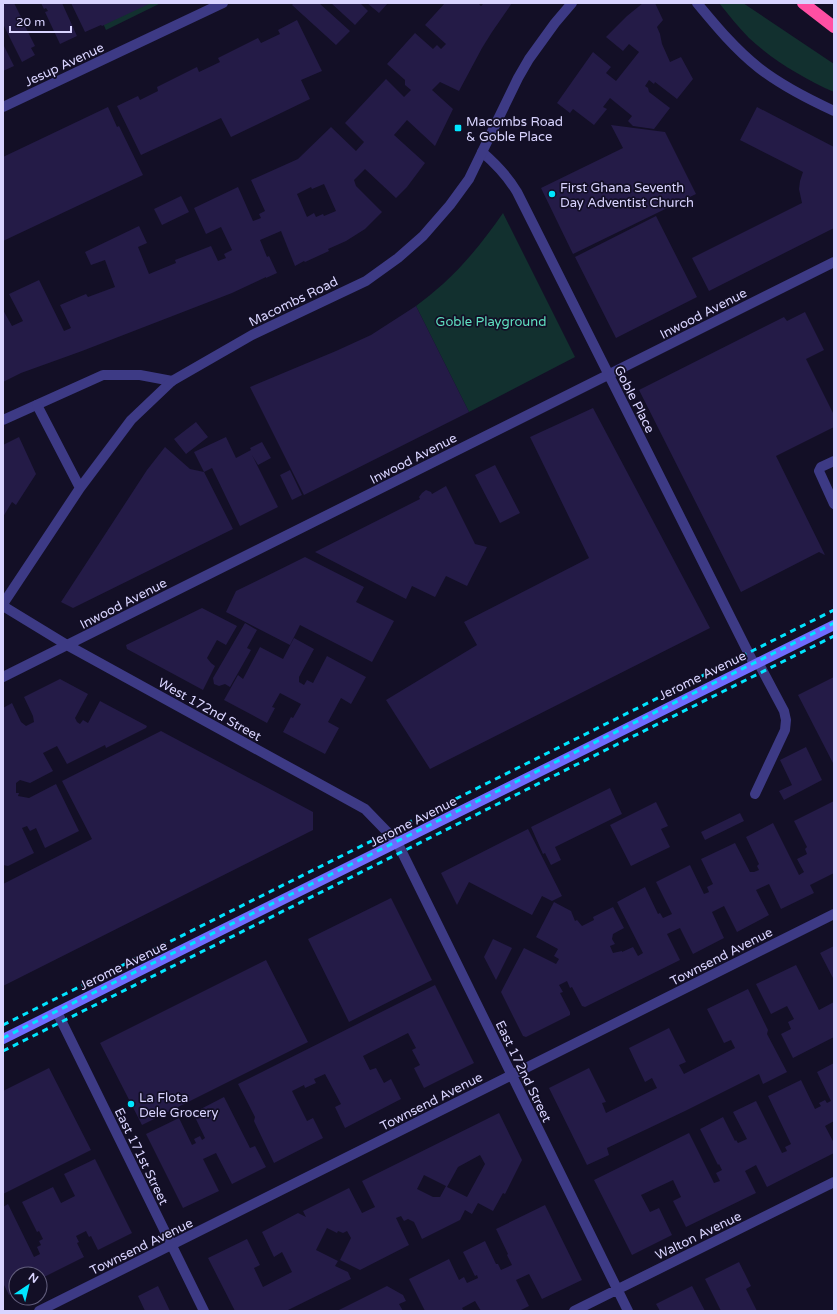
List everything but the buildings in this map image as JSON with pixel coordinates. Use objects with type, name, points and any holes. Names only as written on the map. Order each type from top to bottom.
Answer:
[{"type":"highway","points":[[803,3],[834,27]]},
{"type":"highway","points":[[812,3],[834,17]]},
{"type":"main road","name":"Jerome Avenue","points":[[3,1039],[834,625]]},
{"type":"street","name":"Jesup Avenue","points":[[3,108],[223,3]]},
{"type":"street","name":"Macombs Road","points":[[3,605],[80,488],[131,420],[172,381],[252,335],[366,281],[398,258],[423,236],[450,205],[469,178],[518,78],[529,59],[555,22],[572,3]]},
{"type":"street","points":[[697,3],[735,46],[759,68],[790,89],[834,111]]},
{"type":"street","name":"Goble Place","points":[[482,152],[498,166],[517,192],[756,663],[784,711],[786,720],[785,730],[755,794]]},
{"type":"street","name":"Inwood Avenue","points":[[3,677],[834,262]]},
{"type":"street","points":[[3,420],[103,375],[140,375],[172,381]]},
{"type":"street","points":[[37,405],[80,488]]},
{"type":"street","points":[[834,461],[821,467],[818,471],[834,504]]},
{"type":"street","name":"West 172nd Street","points":[[3,605],[67,645],[365,809],[398,842]]},
{"type":"street","name":"East 172nd Street","points":[[398,842],[628,1311]]},
{"type":"street","name":"Townsend Avenue","points":[[39,1311],[834,914]]},
{"type":"street","name":"East 171st Street","points":[[57,1012],[204,1311]]},
{"type":"street","name":"Walton Avenue","points":[[574,1311],[834,1182]]},
{"type":"green space","points":[[94,3],[161,3],[106,30]]},
{"type":"green space","points":[[719,3],[743,3],[834,64],[834,92],[800,75],[768,54],[745,34]]},
{"type":"green space","name":"Goble Playground","points":[[503,213],[575,357],[469,412],[416,306],[460,268]]},
{"type":"railway","points":[[3,1025],[834,610]]},
{"type":"railway","points":[[3,1038],[834,623]]},
{"type":"railway","points":[[3,1051],[834,636]]},
{"type":"place","name":"Macombs Road & Goble Place","points":[[458,128]]},
{"type":"place","name":"First Ghana Seventh Day Adventist Church","points":[[552,194]]},
{"type":"place","name":"La Flota Dele Grocery","points":[[131,1104]]}]
